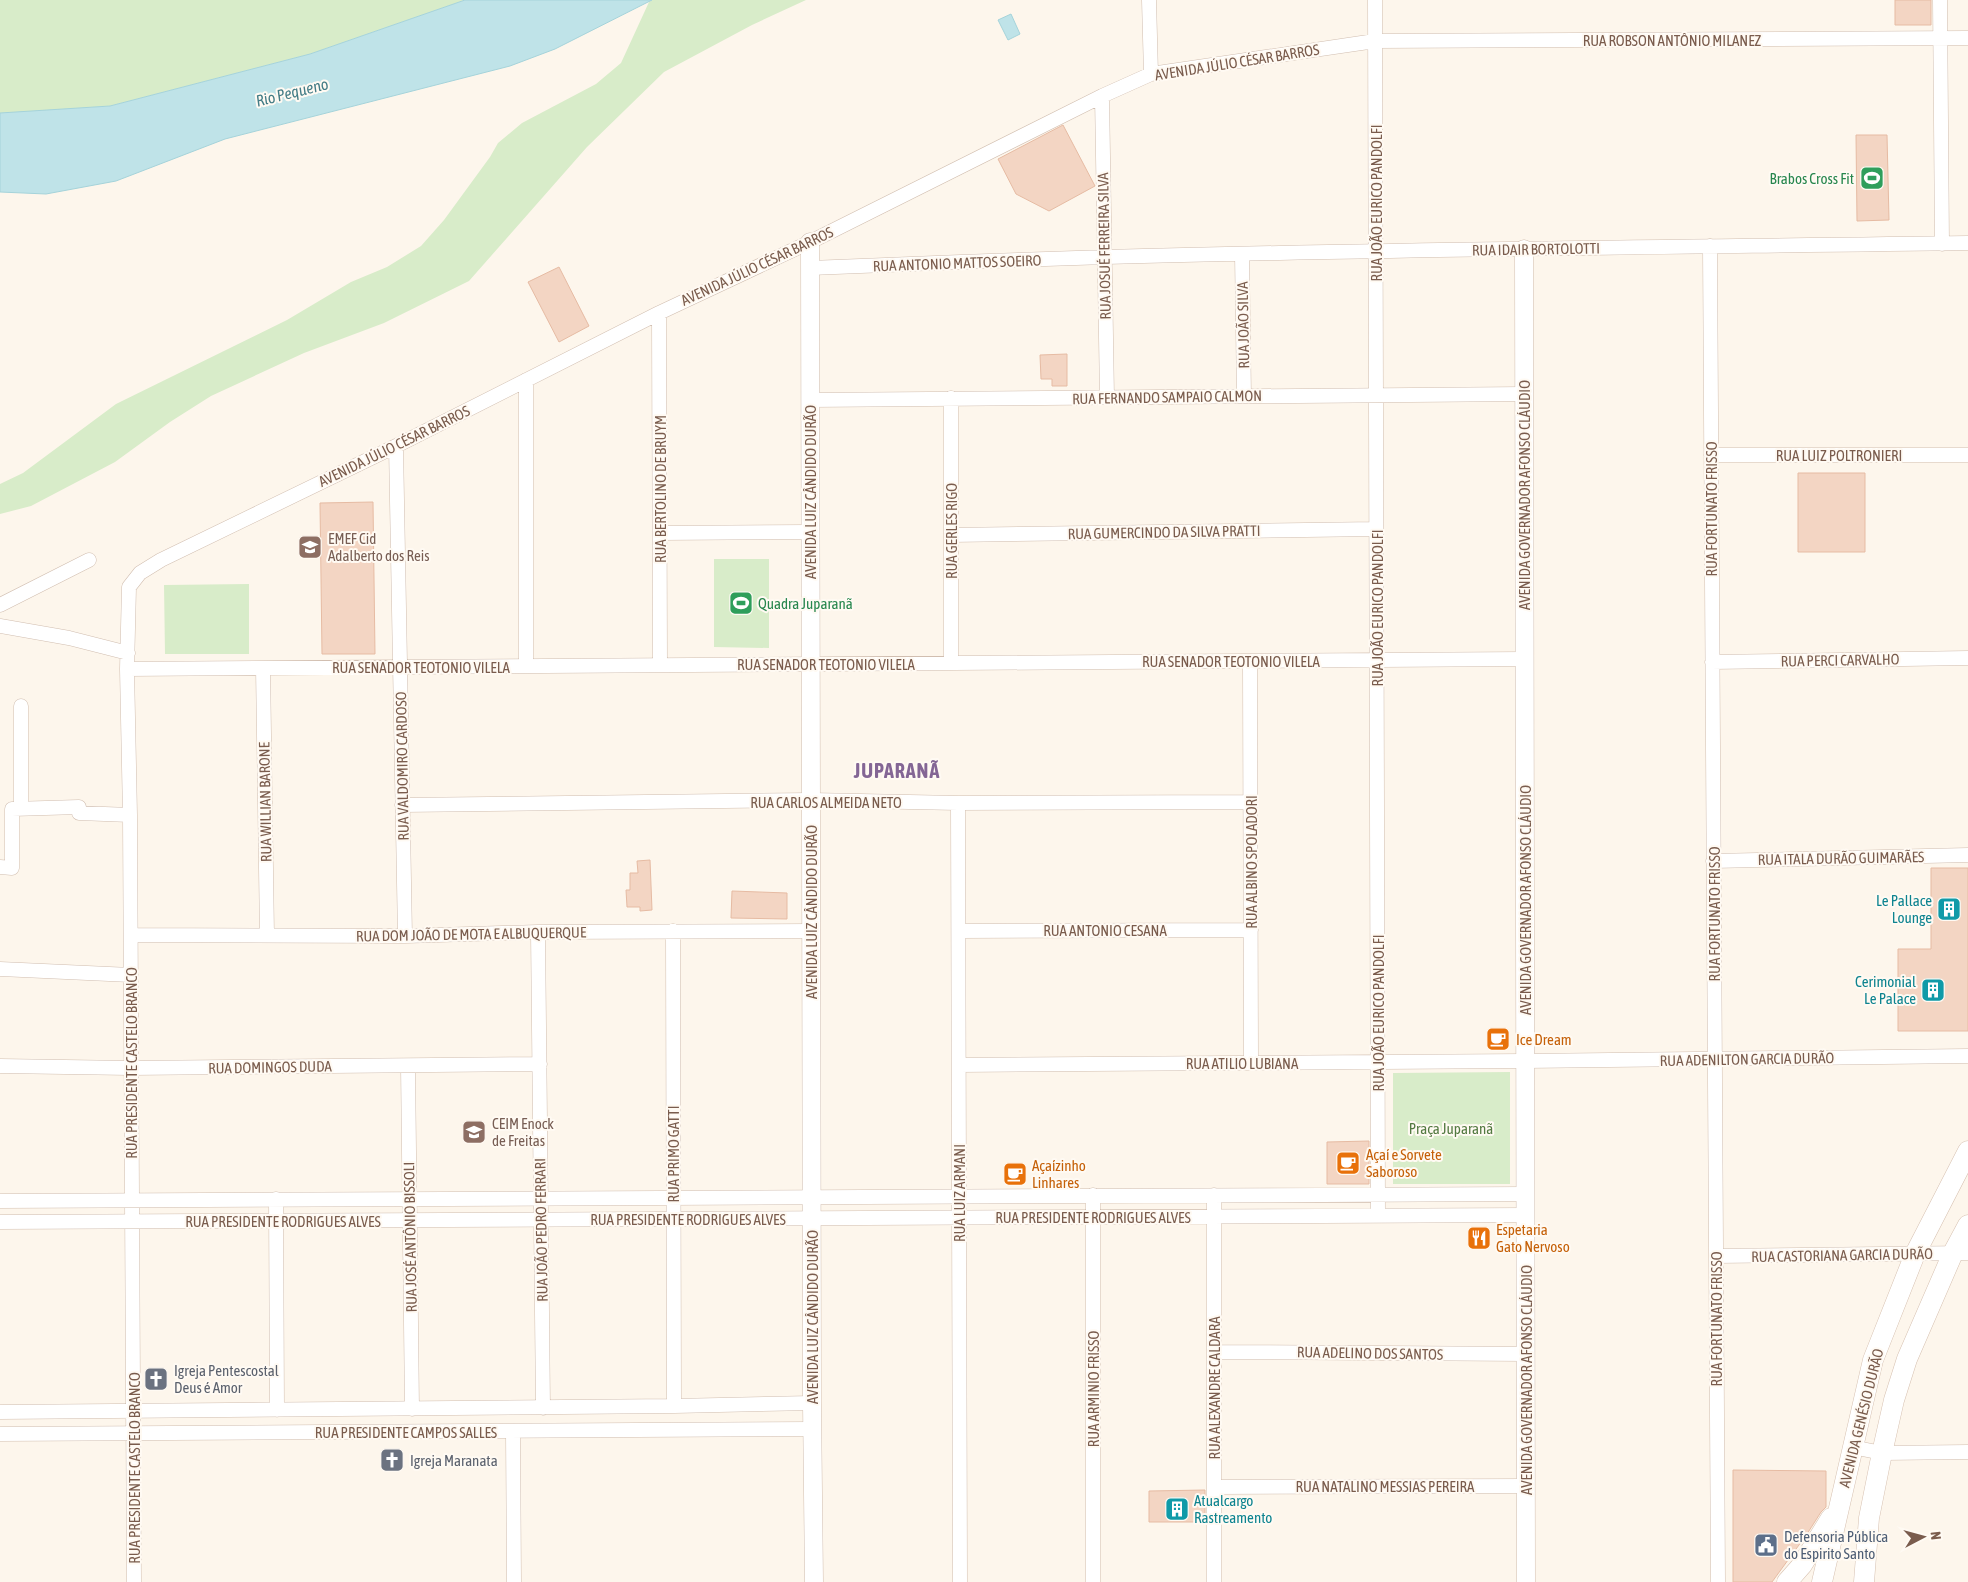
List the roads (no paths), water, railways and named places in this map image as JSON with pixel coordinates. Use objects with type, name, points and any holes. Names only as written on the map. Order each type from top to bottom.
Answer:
[{"type":"main road","name":"AVENIDA GENÉSIO DURÃO","points":[[1822,1582],[1873,1360],[1914,1254],[1968,1151]]},
{"type":"main road","points":[[1864,1582],[1869,1518],[1882,1453],[1907,1358],[1960,1253],[1968,1225]]},
{"type":"main road","points":[[1787,1582],[1802,1565],[1827,1526],[1841,1499]]},
{"type":"street","points":[[1149,0],[1151,74]]},
{"type":"street","name":"RUA JOÃO EURICO PANDOLFI","points":[[1375,0],[1378,1216]]},
{"type":"street","points":[[1940,0],[1942,244]]},
{"type":"street","name":"RUA ROBSON ANTÔNIO MILANEZ","points":[[1375,42],[1968,38]]},
{"type":"street","name":"AVENIDA JÚLIO CÉSAR BARROS","points":[[162,560],[396,446],[659,312],[810,242],[1102,96],[1151,74],[1375,42]]},
{"type":"street","name":"RUA JOSUÉ FERREIRA SILVA","points":[[1102,96],[1107,397]]},
{"type":"street","name":"AVENIDA LUIZ CÂNDIDO DURÃO","points":[[810,242],[811,1197],[814,1582]]},
{"type":"street","name":"RUA IDAIR BORTOLOTTI","points":[[1105,257],[1524,248],[1968,244]]},
{"type":"street","name":"RUA FORTUNATO FRISSO","points":[[1710,246],[1718,1582]]},
{"type":"street","name":"AVENIDA GOVERNADOR AFONSO CLÁUDIO","points":[[1524,248],[1526,1582]]},
{"type":"street","name":"RUA JOÃO SILVA","points":[[1242,254],[1244,396]]},
{"type":"street","name":"RUA ANTONIO MATTOS SOEIRO","points":[[810,268],[1105,257]]},
{"type":"street","name":"RUA BERTOLINO DE BRUYM","points":[[659,312],[660,665]]},
{"type":"street","points":[[526,380],[526,666]]},
{"type":"street","name":"RUA FERNANDO SAMPAIO CALMON","points":[[810,400],[1524,394]]},
{"type":"street","name":"RUA GERLES RIGO","points":[[951,398],[951,663]]},
{"type":"street","name":"RUA VALDOMIRO CARDOSO","points":[[396,446],[405,936]]},
{"type":"street","name":"RUA LUIZ POLTRONIERI","points":[[1711,455],[1968,455]]},
{"type":"street","name":"RUA GUMERCINDO DA SILVA PRATTI","points":[[951,535],[1376,530]]},
{"type":"street","points":[[660,533],[810,532]]},
{"type":"street","points":[[0,605],[89,560]]},
{"type":"street","name":"RUA PRESIDENTE CASTELO BRANCO","points":[[134,1582],[130,1068],[131,935],[127,669],[129,587],[140,573],[162,560]]},
{"type":"street","points":[[0,626],[68,638],[128,653]]},
{"type":"street","name":"RUA PERCI CARVALHO","points":[[1712,662],[1968,658]]},
{"type":"street","name":"RUA SENADOR TEOTONIO VILELA","points":[[127,669],[1524,659]]},
{"type":"street","name":"RUA ALBINO SPOLADORI","points":[[1250,661],[1251,1063]]},
{"type":"street","name":"RUA WILLIAN BARONE","points":[[263,668],[267,935]]},
{"type":"street","points":[[21,706],[21,809]]},
{"type":"street","name":"RUA CARLOS ALMEIDA NETO","points":[[402,805],[811,800],[958,803],[1250,802]]},
{"type":"street","name":"RUA LUIZ ARMANI","points":[[958,803],[960,1582]]},
{"type":"street","points":[[0,867],[12,868],[12,809],[79,807],[79,814],[130,815]]},
{"type":"street","name":"RUA ITALA DURÃO GUIMARÃES","points":[[1713,861],[1968,855]]},
{"type":"street","name":"RUA ANTONIO CESANA","points":[[959,931],[1251,930]]},
{"type":"street","name":"RUA PRIMO GATTI","points":[[673,931],[674,1406]]},
{"type":"street","name":"RUA DOM JOÃO DE MOTA E ALBUQUERQUE","points":[[131,935],[405,936],[538,932],[811,931]]},
{"type":"street","name":"RUA JOÃO PEDRO FERRARI","points":[[538,932],[543,1408]]},
{"type":"street","points":[[0,969],[131,974]]},
{"type":"street","name":"RUA ADENILTON GARCIA DURÃO","points":[[1525,1061],[1968,1056]]},
{"type":"street","name":"RUA ATILIO LUBIANA","points":[[959,1065],[1525,1061]]},
{"type":"street","name":"RUA DOMINGOS DUDA","points":[[0,1066],[130,1068],[540,1064]]},
{"type":"street","name":"RUA JOSÉ ANTÔNIO BISSOLI","points":[[408,1066],[412,1409]]},
{"type":"street","name":"RUA PRESIDENTE RODRIGUES ALVES","points":[[0,1200],[1525,1194]]},
{"type":"street","name":"RUA ARMINIO FRISSO","points":[[1093,1195],[1093,1582]]},
{"type":"street","name":"RUA ALEXANDRE CALDARA","points":[[1214,1195],[1214,1582]]},
{"type":"street","points":[[276,1199],[277,1410]]},
{"type":"street","name":"RUA PRESIDENTE RODRIGUES ALVES","points":[[0,1222],[1526,1215]]},
{"type":"street","name":"RUA CASTORIANA GARCIA DURÃO","points":[[1716,1256],[1960,1253]]},
{"type":"street","name":"RUA ADELINO DOS SANTOS","points":[[1214,1352],[1526,1354]]},
{"type":"street","name":"RUA PRESIDENTE CAMPOS SALLES","points":[[0,1412],[543,1408],[812,1403]]},
{"type":"street","name":"RUA PRESIDENTE CAMPOS SALLES","points":[[0,1434],[812,1429]]},
{"type":"street","points":[[513,1432],[514,1582]]},
{"type":"street","points":[[1852,1447],[1882,1453],[1968,1452]]},
{"type":"street","name":"RUA NATALINO MESSIAS PEREIRA","points":[[1215,1487],[1526,1486]]},
{"type":"water","name":"Rio Pequeno","points":[[465,0],[652,0],[555,49],[510,66],[225,139],[116,181],[46,194],[0,192],[0,113],[110,106],[310,54]]},
{"type":"water","points":[[1011,14],[1020,34],[1008,40],[998,20]]},
{"type":"place","name":"Brabos Cross Fit","points":[[1872,178]]},
{"type":"place","name":"EMEF Cid Adalberto dos Reis","points":[[310,547]]},
{"type":"place","name":"Quadra Juparanã","points":[[741,603]]},
{"type":"place","name":"Le Pallace Lounge","points":[[1949,909]]},
{"type":"place","name":"Cerimonial Le Palace","points":[[1933,990]]},
{"type":"place","name":"Ice Dream","points":[[1498,1039]]},
{"type":"place","name":"CEIM Enock de Freitas","points":[[474,1132]]},
{"type":"place","name":"Açaí e Sorvete Saboroso","points":[[1348,1163]]},
{"type":"place","name":"Açaízinho Linhares","points":[[1015,1174]]},
{"type":"place","name":"Espetaria Gato Nervoso","points":[[1479,1238]]},
{"type":"place","name":"Igreja Pentescostal Deus é Amor","points":[[156,1379]]},
{"type":"place","name":"Igreja Maranata","points":[[392,1460]]},
{"type":"place","name":"Atualcargo Rastreamento","points":[[1177,1509]]},
{"type":"place","name":"Defensoria Pública do Espirito Santo","points":[[1766,1545]]},
{"type":"district","name":"JUPARANÃ","points":[[897,770]]},
{"type":"park label","name":"Praça Juparanã","points":[[1451,1128]]}]
